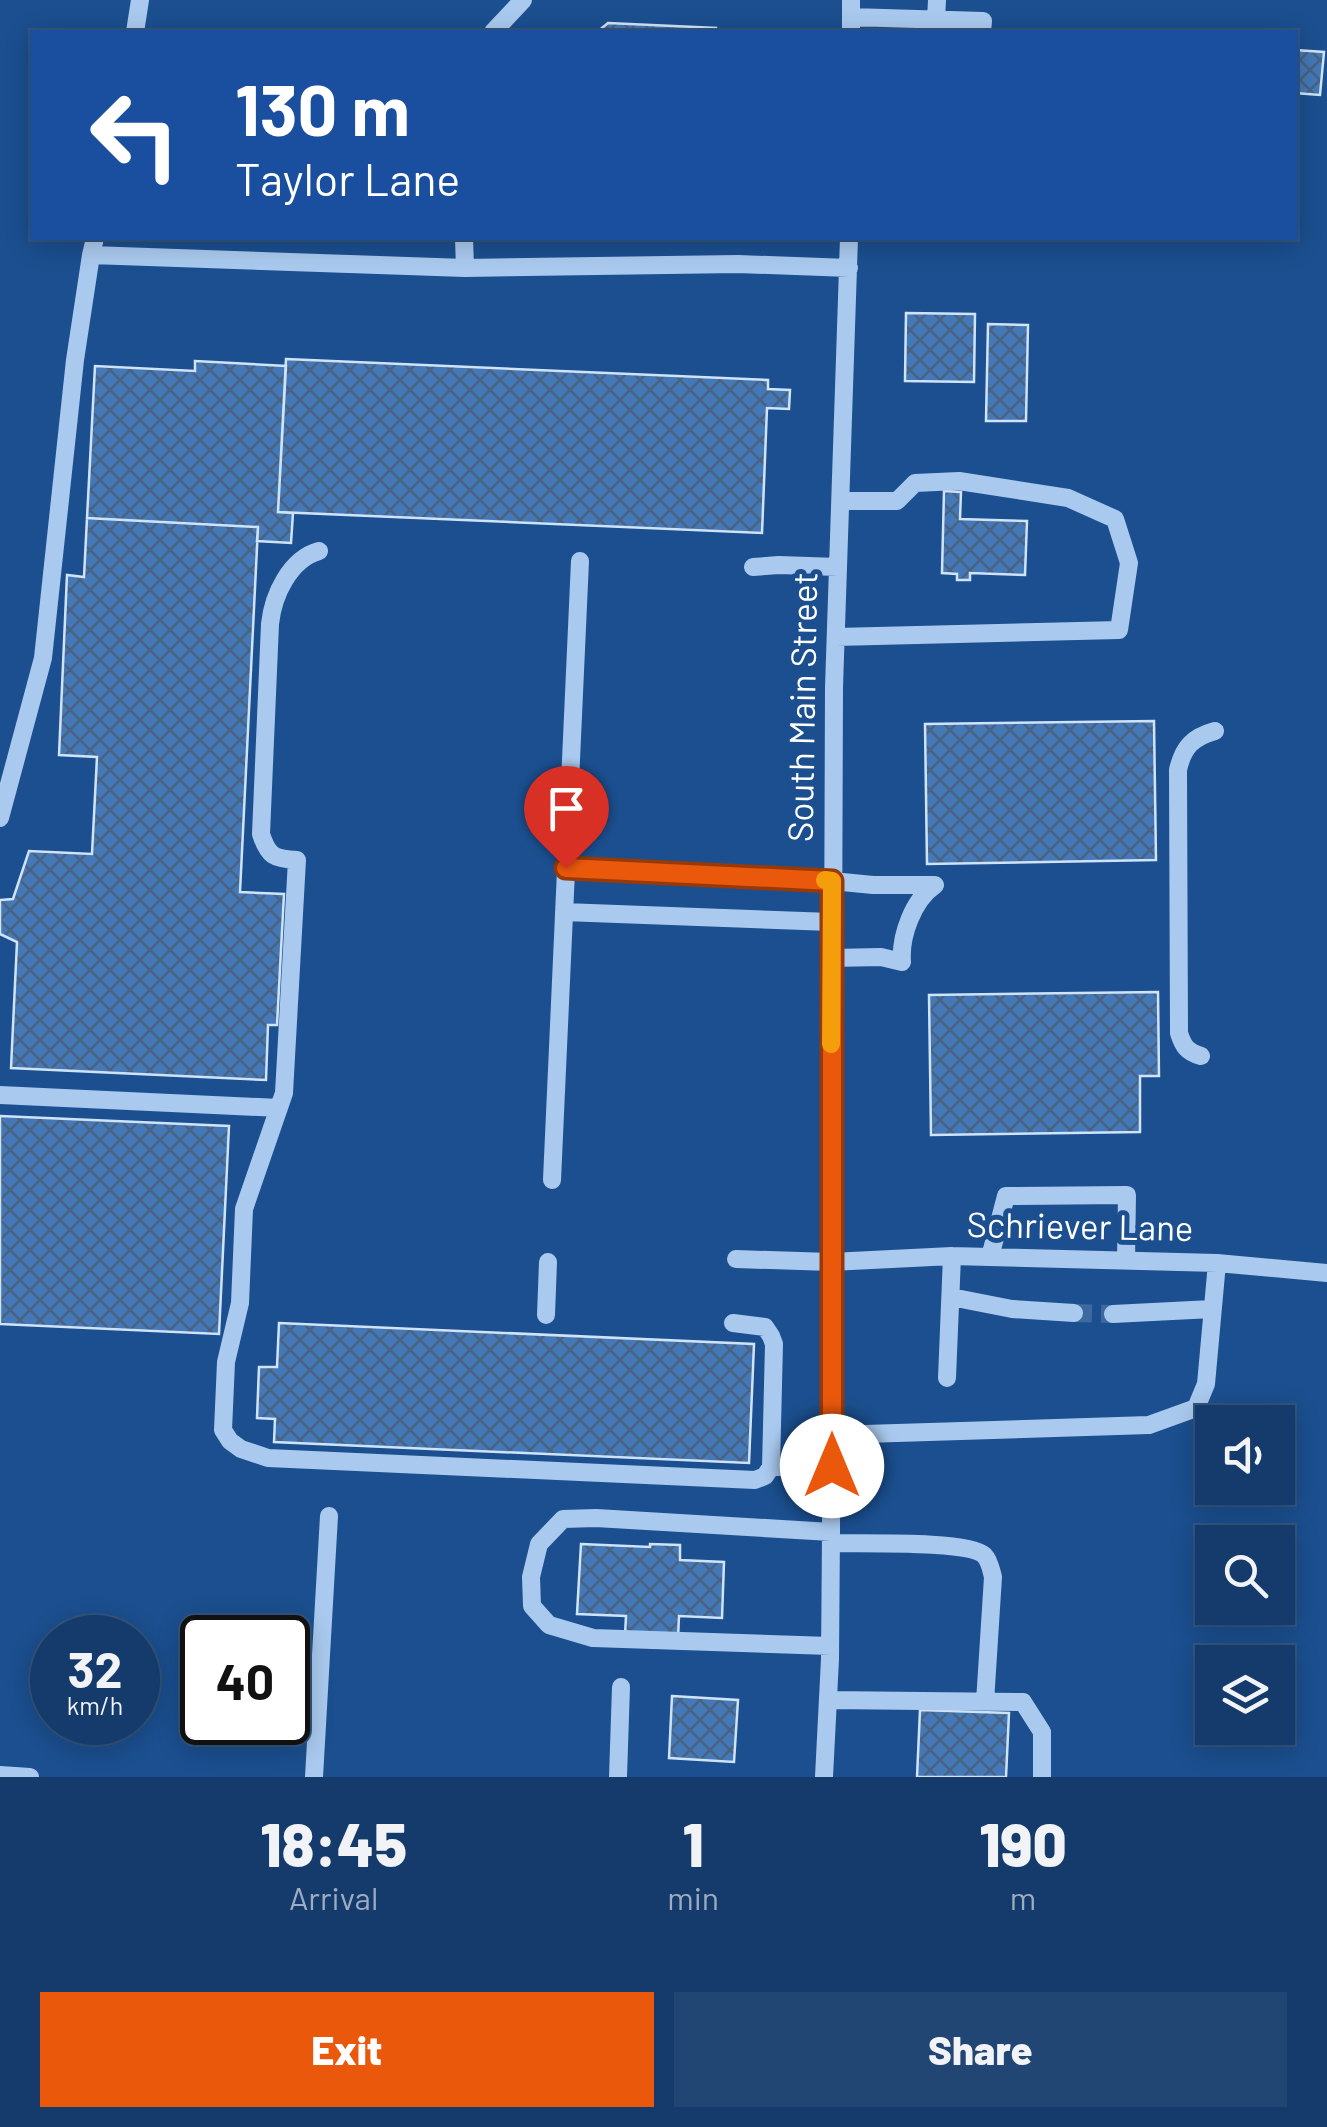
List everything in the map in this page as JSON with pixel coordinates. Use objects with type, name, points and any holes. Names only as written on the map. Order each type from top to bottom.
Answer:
[{"type":"street","points":[[135,30],[140,0]]},
{"type":"street","points":[[497,27],[523,0]]},
{"type":"street","points":[[937,0],[945,24]]},
{"type":"street","points":[[851,17],[911,26],[983,21],[982,30]]},
{"type":"street","points":[[464,240],[464,268]]},
{"type":"street","name":"South Main Street","points":[[824,1777],[832,1466],[832,881],[849,240]]},
{"type":"street","points":[[0,818],[43,658],[75,360],[93,246],[464,268],[738,264],[848,268]]},
{"type":"street","points":[[836,637],[1119,630],[1129,562],[1115,518],[1068,498],[959,481],[914,483],[897,501],[841,501]]},
{"type":"street","points":[[319,551],[306,555],[296,565],[278,593],[270,624],[261,834],[265,848],[273,856],[297,860],[284,1093],[244,1209],[240,1303],[226,1362],[222,1430],[241,1449],[268,1458],[755,1480],[765,1476],[771,1467],[774,1344],[765,1327],[734,1323]]},
{"type":"street","points":[[552,1180],[580,561]]},
{"type":"street","points":[[753,567],[838,567]]},
{"type":"street","points":[[1201,1056],[1182,1044],[1179,1032],[1178,770],[1189,743],[1215,731]]},
{"type":"street","points":[[566,868],[934,885],[920,899],[902,942],[902,962],[881,956],[832,958]]},
{"type":"street","points":[[564,912],[832,922]]},
{"type":"street","points":[[0,1095],[279,1108]]},
{"type":"street","points":[[990,1257],[1006,1196],[1127,1196],[1126,1260]]},
{"type":"street","points":[[948,1378],[952,1256]]},
{"type":"street","name":"Schriever Lane","points":[[736,1259],[830,1262],[952,1256],[1126,1260],[1216,1263],[1327,1274]]},
{"type":"street","points":[[546,1316],[548,1262]]},
{"type":"street","points":[[832,1435],[1149,1425],[1196,1408],[1206,1384],[1216,1263]]},
{"type":"street","points":[[951,1297],[1012,1309],[1074,1313]]},
{"type":"street","points":[[1114,1314],[1212,1309]]},
{"type":"street","points":[[771,1467],[832,1466]]},
{"type":"street","points":[[314,1777],[329,1516]]},
{"type":"street","points":[[830,1646],[593,1638],[549,1625],[532,1606],[531,1578],[540,1544],[562,1519],[596,1518],[974,1549],[990,1564],[992,1578],[984,1702]]},
{"type":"street","points":[[618,1777],[621,1688]]},
{"type":"street","points":[[828,1700],[1023,1702],[1042,1732],[1042,1777]]},
{"type":"street","points":[[0,1775],[30,1777]]},
{"type":"building","points":[[608,23],[716,28],[716,30],[599,30]]},
{"type":"building","points":[[1298,50],[1324,52],[1320,95],[1298,93]]},
{"type":"building","points":[[906,313],[975,314],[974,382],[905,381]]},
{"type":"building","points":[[988,324],[1028,325],[1026,421],[986,421]]},
{"type":"building","points":[[286,359],[768,380],[768,389],[790,390],[789,409],[767,408],[762,533],[278,512]]},
{"type":"building","points":[[195,361],[286,366],[278,512],[293,513],[291,543],[257,541],[258,527],[87,518],[95,366],[195,371]]},
{"type":"building","points":[[944,491],[961,492],[960,519],[1027,521],[1025,575],[970,573],[970,580],[957,580],[957,574],[942,573]]},
{"type":"building","points":[[87,518],[258,527],[240,892],[284,894],[277,1025],[268,1025],[266,1080],[11,1068],[17,942],[0,934],[0,900],[13,899],[29,851],[92,854],[97,757],[59,755],[67,575],[84,577]]},
{"type":"building","points":[[1154,721],[1156,860],[927,864],[925,724]]},
{"type":"building","points":[[1158,992],[1159,1076],[1140,1076],[1140,1132],[931,1135],[929,995]]},
{"type":"building","points":[[0,1116],[229,1126],[219,1334],[0,1324]]},
{"type":"building","points":[[279,1323],[754,1344],[749,1463],[274,1442],[275,1419],[257,1418],[259,1367],[277,1367]]},
{"type":"building","points":[[581,1544],[680,1545],[680,1560],[724,1562],[722,1618],[679,1616],[678,1638],[625,1635],[626,1616],[577,1614]]},
{"type":"building","points":[[672,1696],[738,1700],[734,1762],[669,1758]]},
{"type":"building","points":[[920,1710],[1009,1713],[1006,1777],[917,1777]]},
{"type":"tunnel","points":[[1074,1313],[1113,1314]]},
{"type":"slow traffic","points":[[825,880],[832,881],[831,1044]]},
{"type":"route","points":[[566,868],[832,881],[832,1466]]}]
